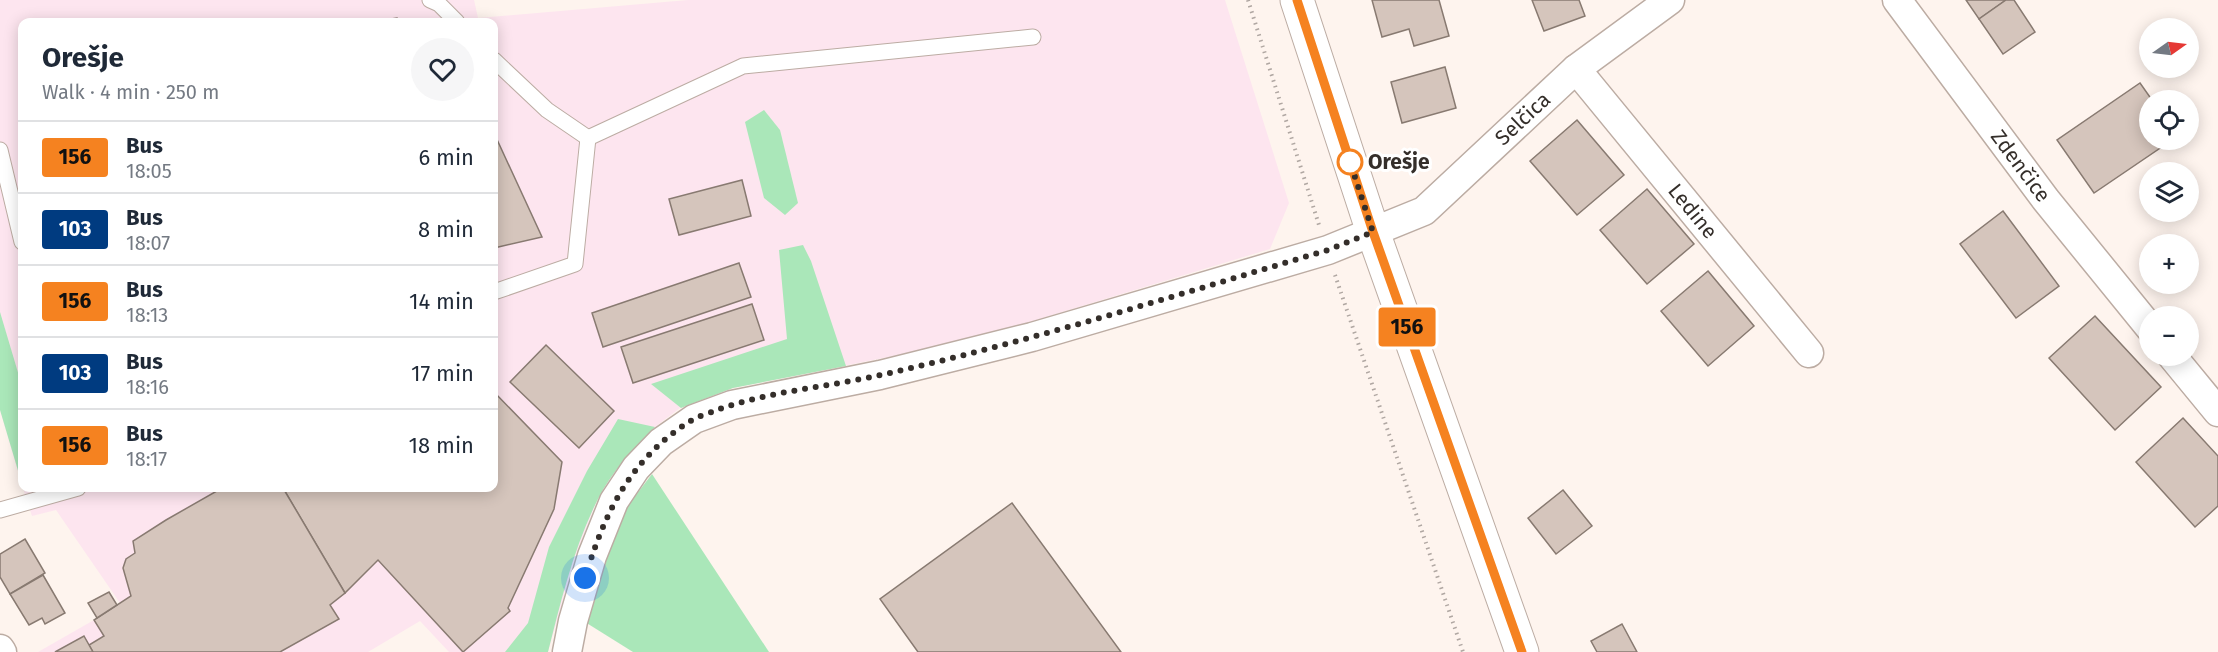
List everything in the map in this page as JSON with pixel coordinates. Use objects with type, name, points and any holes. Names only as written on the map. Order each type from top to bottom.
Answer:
[{"type":"main road","points":[[1297,0],[1373,232],[1522,652]]},
{"type":"street","name":"Selčica","points":[[567,652],[573,621],[592,556],[614,501],[636,468],[661,442],[694,419],[732,405],[880,375],[1032,336],[1328,250],[1424,211],[1576,69],[1670,0]]},
{"type":"street","name":"Zdenčice","points":[[1897,0],[2046,200],[2139,314]]},
{"type":"street","name":"Ledine","points":[[1576,69],[1809,353]]},
{"type":"street","points":[[2180,366],[2218,412]]},
{"type":"lane","points":[[430,0],[439,4],[453,18]]},
{"type":"lane","points":[[588,138],[743,66],[1034,37]]},
{"type":"lane","points":[[498,64],[547,110],[588,138]]},
{"type":"lane","points":[[498,291],[575,264],[588,138]]},
{"type":"lane","points":[[0,150],[18,225]]},
{"type":"lane","points":[[0,510],[64,492]]},
{"type":"path","points":[[1248,0],[1328,250],[1463,652]]},
{"type":"shaded area","points":[[0,0],[474,0],[478,18],[18,18],[18,471],[0,410]]},
{"type":"shaded area","points":[[688,0],[1225,0],[1289,203],[1270,249],[1026,323],[898,355],[733,388],[680,408],[655,427],[625,458],[598,498],[575,557],[548,652],[449,652],[420,621],[368,652],[38,652],[120,603],[56,510],[32,516],[24,492],[498,492],[498,18],[478,18]]},
{"type":"green space","points":[[764,110],[780,130],[798,203],[785,215],[764,198],[745,122]]},
{"type":"green space","points":[[803,245],[811,261],[846,366],[733,388],[681,408],[651,384],[787,339],[779,250]]},
{"type":"green space","points":[[0,312],[18,373],[18,471],[0,410]]},
{"type":"green space","points":[[618,419],[655,427],[617,469],[589,517],[563,594],[548,652],[505,652],[528,623],[549,547],[587,471]]},
{"type":"green space","points":[[652,474],[769,652],[633,652],[585,622],[604,559],[626,508]]},
{"type":"building","points":[[1372,0],[1439,0],[1449,36],[1414,46],[1409,29],[1382,37]]},
{"type":"building","points":[[1532,0],[1579,0],[1585,16],[1544,31]]},
{"type":"building","points":[[1966,0],[2006,0],[1979,19]]},
{"type":"building","points":[[2006,0],[2014,0],[2035,32],[2003,54],[1979,19]]},
{"type":"building","points":[[1445,67],[1456,108],[1402,123],[1391,82]]},
{"type":"building","points":[[2140,83],[2145,90],[2139,90],[2139,150],[2157,150],[2094,193],[2057,140]]},
{"type":"building","points":[[1577,120],[1624,175],[1577,215],[1530,161]]},
{"type":"building","points":[[498,142],[542,237],[498,247]]},
{"type":"building","points":[[742,180],[751,216],[679,235],[669,199]]},
{"type":"building","points":[[1647,189],[1694,244],[1647,284],[1600,230]]},
{"type":"building","points":[[2003,211],[2059,286],[2016,318],[1960,244]]},
{"type":"building","points":[[739,263],[751,297],[603,347],[592,313]]},
{"type":"building","points":[[1708,271],[1754,326],[1708,366],[1661,311]]},
{"type":"building","points":[[752,304],[764,340],[633,383],[621,347]]},
{"type":"building","points":[[2095,316],[2139,366],[2161,387],[2115,430],[2049,358]]},
{"type":"building","points":[[546,345],[614,411],[579,448],[510,382]]},
{"type":"building","points":[[498,396],[562,462],[554,509],[508,608],[510,611],[463,652],[378,560],[345,593],[285,492],[498,492]]},
{"type":"building","points":[[2183,418],[2218,456],[2218,506],[2195,527],[2136,462]]},
{"type":"building","points":[[1563,490],[1592,526],[1556,554],[1528,518]]},
{"type":"building","points":[[215,492],[285,492],[345,593],[330,605],[339,619],[280,652],[93,652],[89,645],[104,636],[94,620],[131,596],[123,568],[126,559],[135,553],[133,541]]},
{"type":"building","points":[[1012,503],[1121,652],[918,652],[880,599]]},
{"type":"building","points":[[25,539],[45,573],[10,594],[0,577],[0,554]]},
{"type":"building","points":[[43,575],[65,613],[45,624],[42,618],[29,625],[10,594]]},
{"type":"building","points":[[109,592],[117,605],[97,618],[88,603]]},
{"type":"building","points":[[1622,624],[1637,652],[1597,652],[1591,641]]},
{"type":"building","points":[[84,636],[93,652],[55,652]]},
{"type":"bus line","name":"156","points":[[1297,0],[1373,232],[1522,652]]},
{"type":"place","name":"Orešje","points":[[1350,162]]},
{"type":"route","points":[[585,578],[614,501],[636,468],[661,442],[694,419],[732,405],[768,396],[880,375],[1032,336],[1328,250],[1373,232],[1350,162]]}]
